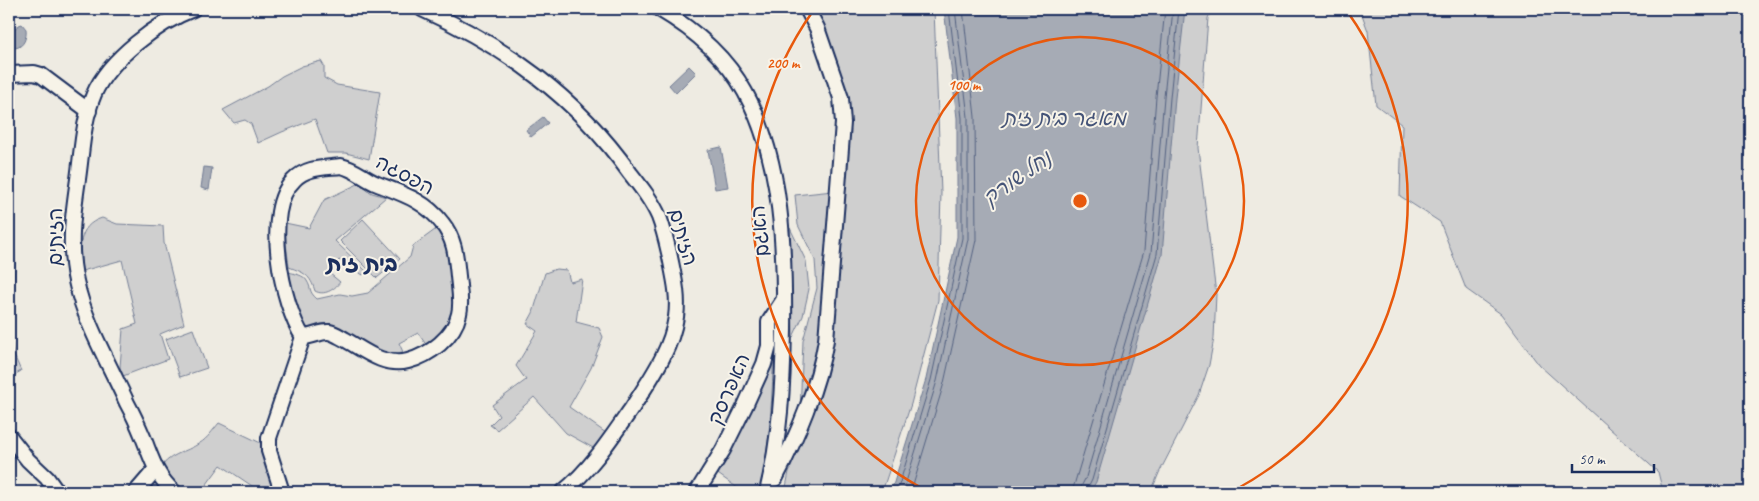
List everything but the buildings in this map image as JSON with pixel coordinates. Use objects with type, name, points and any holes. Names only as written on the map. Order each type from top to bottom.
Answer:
[{"type":"street","name":"הזיתים","points":[[174,492],[155,470],[136,422],[89,322],[76,280],[72,247],[72,222],[89,111],[97,88],[111,68],[153,30],[173,17],[193,9]]},
{"type":"street","name":"הזיתים","points":[[422,9],[499,50],[529,70],[572,104],[618,156],[652,203],[663,229],[677,298],[676,318],[668,347],[651,378],[610,440],[589,466],[562,492]]},
{"type":"street","name":"האגם","points":[[659,9],[684,26],[718,55],[732,72],[755,111],[766,142],[775,188],[782,245],[784,299],[780,420],[767,491]]},
{"type":"street","points":[[767,491],[794,440],[823,358],[826,340],[843,123],[841,98],[817,28],[807,9]]},
{"type":"street","points":[[9,74],[34,73],[41,75],[89,111]]},
{"type":"street","name":"הפסגה","points":[[341,166],[409,196],[437,217],[447,230],[454,246],[460,303],[457,321],[441,343],[420,357],[396,363],[378,358],[331,332],[303,338],[294,321],[286,292],[278,243],[280,204],[285,190],[293,180],[304,172],[318,168],[341,166]]},
{"type":"street","name":"האפרסק","points":[[697,492],[723,450],[746,406],[764,364],[769,346],[769,322],[784,299]]},
{"type":"street","points":[[282,492],[269,451],[268,438],[303,338]]},
{"type":"street","points":[[9,436],[28,460],[47,478],[57,492]]},
{"type":"street","points":[[136,492],[155,470]]},
{"type":"shaded area","points":[[810,9],[934,9],[941,193],[938,300],[911,404],[882,492],[785,492],[789,472],[812,415],[831,353],[844,160],[846,104]]},
{"type":"shaded area","points":[[1143,9],[1212,9],[1208,18],[1198,148],[1216,294],[1214,338],[1209,365],[1199,395],[1151,492],[1021,492]]},
{"type":"shaded area","points":[[1360,9],[1750,9],[1750,492],[1663,492],[1658,472],[1539,365],[1501,314],[1466,289],[1440,222],[1400,196],[1402,125],[1376,105],[1368,31]]},
{"type":"shaded area","points":[[321,61],[324,66],[324,78],[337,85],[380,92],[369,159],[346,153],[327,153],[315,119],[258,143],[251,124],[245,120],[234,123],[223,110],[302,66]]},
{"type":"shaded area","points":[[358,184],[372,193],[386,197],[335,241],[366,271],[363,275],[339,260],[329,273],[340,282],[329,291],[322,293],[315,291],[306,275],[289,267],[285,223],[309,228],[324,200]]},
{"type":"shaded area","points":[[833,191],[818,356],[800,412],[803,341],[817,288],[815,260],[798,225],[795,195]]},
{"type":"shaded area","points":[[9,202],[13,202],[15,264],[11,339],[13,353],[21,371],[9,378]]},
{"type":"shaded area","points":[[102,218],[117,224],[163,226],[164,243],[184,324],[160,334],[168,359],[123,376],[120,367],[123,329],[137,324],[122,260],[82,271],[81,247],[84,233],[94,222]]},
{"type":"shaded area","points":[[363,219],[400,259],[377,278],[340,241]]},
{"type":"shaded area","points":[[439,227],[450,252],[453,312],[450,322],[427,346],[418,333],[399,343],[403,352],[390,353],[378,350],[340,327],[330,324],[320,324],[306,332],[294,299],[289,272],[304,277],[312,294],[317,299],[340,294],[352,296],[368,293],[410,257],[413,246]]},
{"type":"shaded area","points":[[790,228],[806,261],[809,289],[803,316],[793,337]]},
{"type":"shaded area","points":[[556,269],[567,270],[570,282],[582,279],[576,322],[599,328],[603,337],[591,368],[569,407],[606,433],[595,449],[566,433],[534,397],[497,430],[490,425],[499,416],[492,405],[526,380],[516,366],[537,331],[527,324],[533,313],[545,273]]},
{"type":"shaded area","points":[[193,329],[207,368],[180,377],[166,339]]},
{"type":"shaded area","points":[[774,345],[772,401],[766,456],[759,492],[737,492],[739,489],[715,472]]},
{"type":"shaded area","points":[[219,423],[269,447],[265,463],[274,492],[257,492],[258,490],[221,465],[201,492],[177,488],[159,471],[162,465],[172,457],[203,441]]},
{"type":"water","name":"מאגר בית זית","points":[[944,9],[1185,9],[1175,98],[1162,255],[1096,482],[1090,492],[891,492],[926,379],[957,237],[957,118]]},
{"type":"water","points":[[22,24],[26,29],[26,35],[23,44],[15,48],[12,44],[12,35],[16,27]]},
{"type":"water","points":[[689,66],[696,73],[676,93],[669,85]]},
{"type":"water","points":[[543,117],[548,123],[531,137],[526,130]]},
{"type":"water","points":[[721,147],[728,187],[715,189],[708,150]]},
{"type":"water","points":[[204,167],[212,168],[209,190],[201,188]]},
{"type":"district","name":"בית זית","points":[[362,264]]},
{"type":"water label","name":"נחל שורק","points":[[1017,178]]}]
